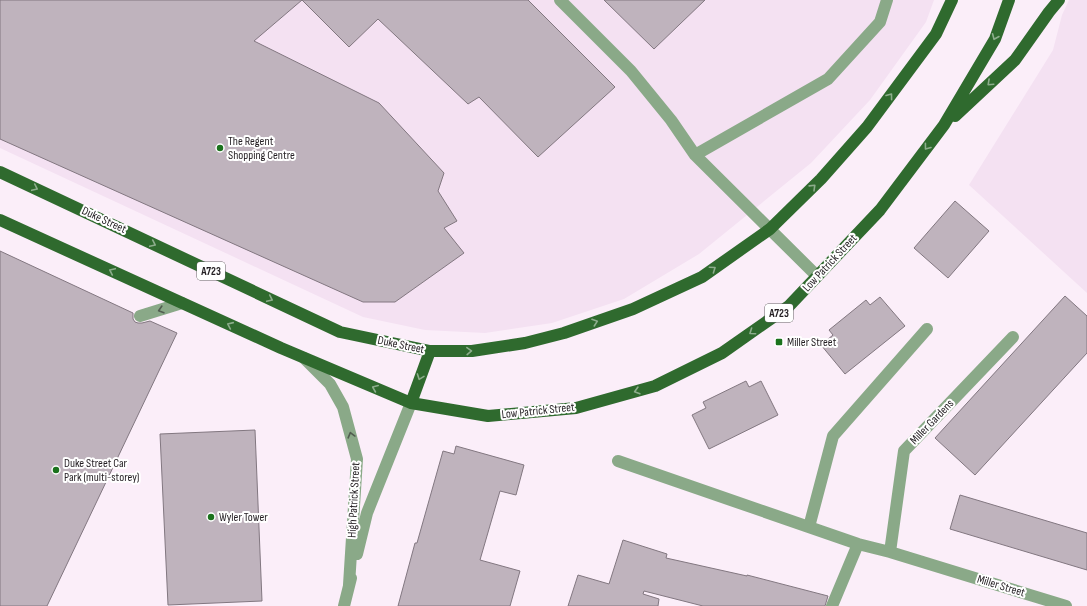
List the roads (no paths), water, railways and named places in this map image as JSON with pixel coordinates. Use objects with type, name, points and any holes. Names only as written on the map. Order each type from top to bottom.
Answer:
[{"type":"main road","name":"A723","points":[[430,351],[472,351],[525,343],[564,333],[632,309],[702,277],[770,229],[821,179],[867,127],[936,34],[952,0]]},
{"type":"main road","name":"Low Patrick Street","points":[[411,403],[488,416],[576,408],[655,386],[722,353],[789,306],[880,210],[944,125],[995,39],[1008,0]]},
{"type":"main road","points":[[944,125],[1015,60],[1048,12],[1059,0]]},
{"type":"main road","name":"Duke Street","points":[[0,172],[340,332],[430,351],[411,403]]},
{"type":"main road","name":"A723","points":[[0,220],[304,358],[411,403]]},
{"type":"street","points":[[560,0],[631,71],[671,120],[695,155],[817,276]]},
{"type":"street","points":[[695,155],[828,79],[880,22],[887,0]]},
{"type":"street","points":[[140,316],[182,303]]},
{"type":"street","points":[[809,527],[833,436],[927,329]]},
{"type":"street","name":"Miller Gardens","points":[[890,552],[904,451],[1013,337]]},
{"type":"street","name":"High Patrick Street","points":[[304,358],[330,384],[343,407],[357,460],[349,585]]},
{"type":"street","name":"High Patrick Street","points":[[344,606],[367,513],[411,403]]},
{"type":"street","name":"Miller Street","points":[[618,461],[858,544],[890,552],[1066,606]]},
{"type":"street","points":[[832,606],[858,544]]},
{"type":"place","name":"The Regent Shopping Centre","points":[[220,148]]},
{"type":"place","name":"Miller Street","points":[[779,342]]},
{"type":"place","name":"Duke Street Car Park (multi-storey)","points":[[56,470]]},
{"type":"place","name":"Wyler Tower","points":[[211,517]]}]
